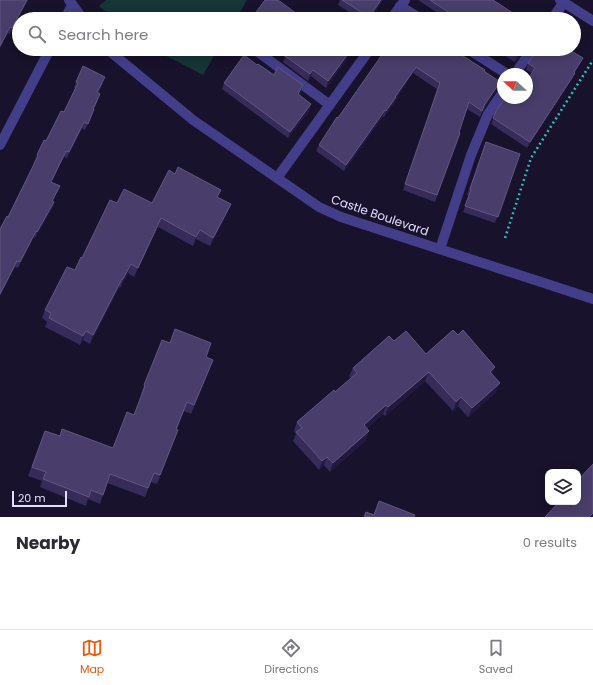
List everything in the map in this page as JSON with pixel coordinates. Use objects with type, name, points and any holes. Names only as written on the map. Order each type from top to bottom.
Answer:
[{"type":"street","points":[[556,12],[562,1],[579,12]]},
{"type":"street","points":[[71,3],[78,12]]},
{"type":"street","points":[[396,12],[402,3],[413,12]]},
{"type":"street","points":[[581,13],[593,21]]},
{"type":"street","points":[[0,145],[46,56]]},
{"type":"street","name":"Castle Boulevard","points":[[115,56],[193,120],[319,207],[341,217],[593,299]]},
{"type":"street","points":[[264,56],[330,105]]},
{"type":"street","points":[[277,178],[365,56]]},
{"type":"street","points":[[479,56],[498,68]]},
{"type":"street","points":[[519,68],[527,56]]},
{"type":"street","points":[[440,249],[471,155],[488,114],[497,101]]},
{"type":"path","points":[[504,238],[531,158],[593,60]]},
{"type":"green space","points":[[106,0],[247,0],[240,12],[106,12],[99,6]]},
{"type":"green space","points":[[166,56],[214,56],[203,75]]},
{"type":"building","points":[[0,0],[27,0],[21,12],[12,12],[12,28],[10,27],[0,46]]},
{"type":"building","points":[[265,0],[278,0],[294,12],[256,12]]},
{"type":"building","points":[[342,0],[381,0],[373,12],[361,12]]},
{"type":"building","points":[[430,0],[493,0],[511,12],[448,12]]},
{"type":"building","points":[[243,56],[245,56],[274,75],[278,67],[303,85],[298,94],[311,104],[290,132],[224,83]]},
{"type":"building","points":[[285,56],[347,56],[328,81],[313,70],[310,74]]},
{"type":"building","points":[[381,56],[463,56],[485,70],[484,71],[497,80],[497,86],[482,111],[469,102],[459,132],[460,133],[437,195],[405,184],[440,83],[416,67],[346,165],[319,145],[337,117],[338,118]]},
{"type":"building","points":[[533,56],[580,56],[583,58],[574,72],[575,73],[530,142],[493,118],[501,104],[533,104],[533,71],[535,68],[528,63]]},
{"type":"building","points":[[83,66],[105,77],[97,92],[100,94],[88,124],[84,122],[69,152],[66,151],[51,182],[60,186],[52,201],[54,202],[37,232],[36,231],[20,262],[17,261],[0,294],[0,229],[7,216],[8,217],[38,156],[37,155],[44,140],[46,141],[61,111],[64,112],[78,83],[76,82]]},
{"type":"building","points":[[486,142],[520,154],[498,217],[465,206]]},
{"type":"building","points":[[178,167],[221,190],[217,197],[231,204],[213,238],[200,230],[196,237],[161,218],[138,268],[131,264],[93,335],[86,331],[83,336],[49,318],[51,313],[45,310],[67,267],[75,270],[110,200],[117,203],[124,189],[152,203],[169,170],[175,174]]},
{"type":"building","points":[[175,329],[211,343],[206,357],[213,360],[194,405],[187,402],[176,429],[178,430],[160,475],[154,473],[148,488],[110,474],[103,495],[91,490],[89,497],[43,479],[46,472],[32,467],[45,431],[60,436],[62,429],[113,448],[127,412],[134,415],[162,340],[170,343]]},
{"type":"building","points":[[453,330],[458,335],[463,330],[495,367],[490,372],[500,383],[472,408],[461,397],[456,402],[429,372],[388,407],[386,405],[364,425],[369,431],[333,463],[327,457],[322,461],[296,432],[302,428],[297,422],[334,390],[335,392],[357,373],[353,368],[389,336],[394,341],[406,331],[426,354]]},
{"type":"building","points":[[593,464],[593,513],[589,517],[545,517],[556,505],[581,505],[581,477]]},
{"type":"building","points":[[379,501],[415,515],[414,517],[364,517],[366,512],[374,515]]}]
